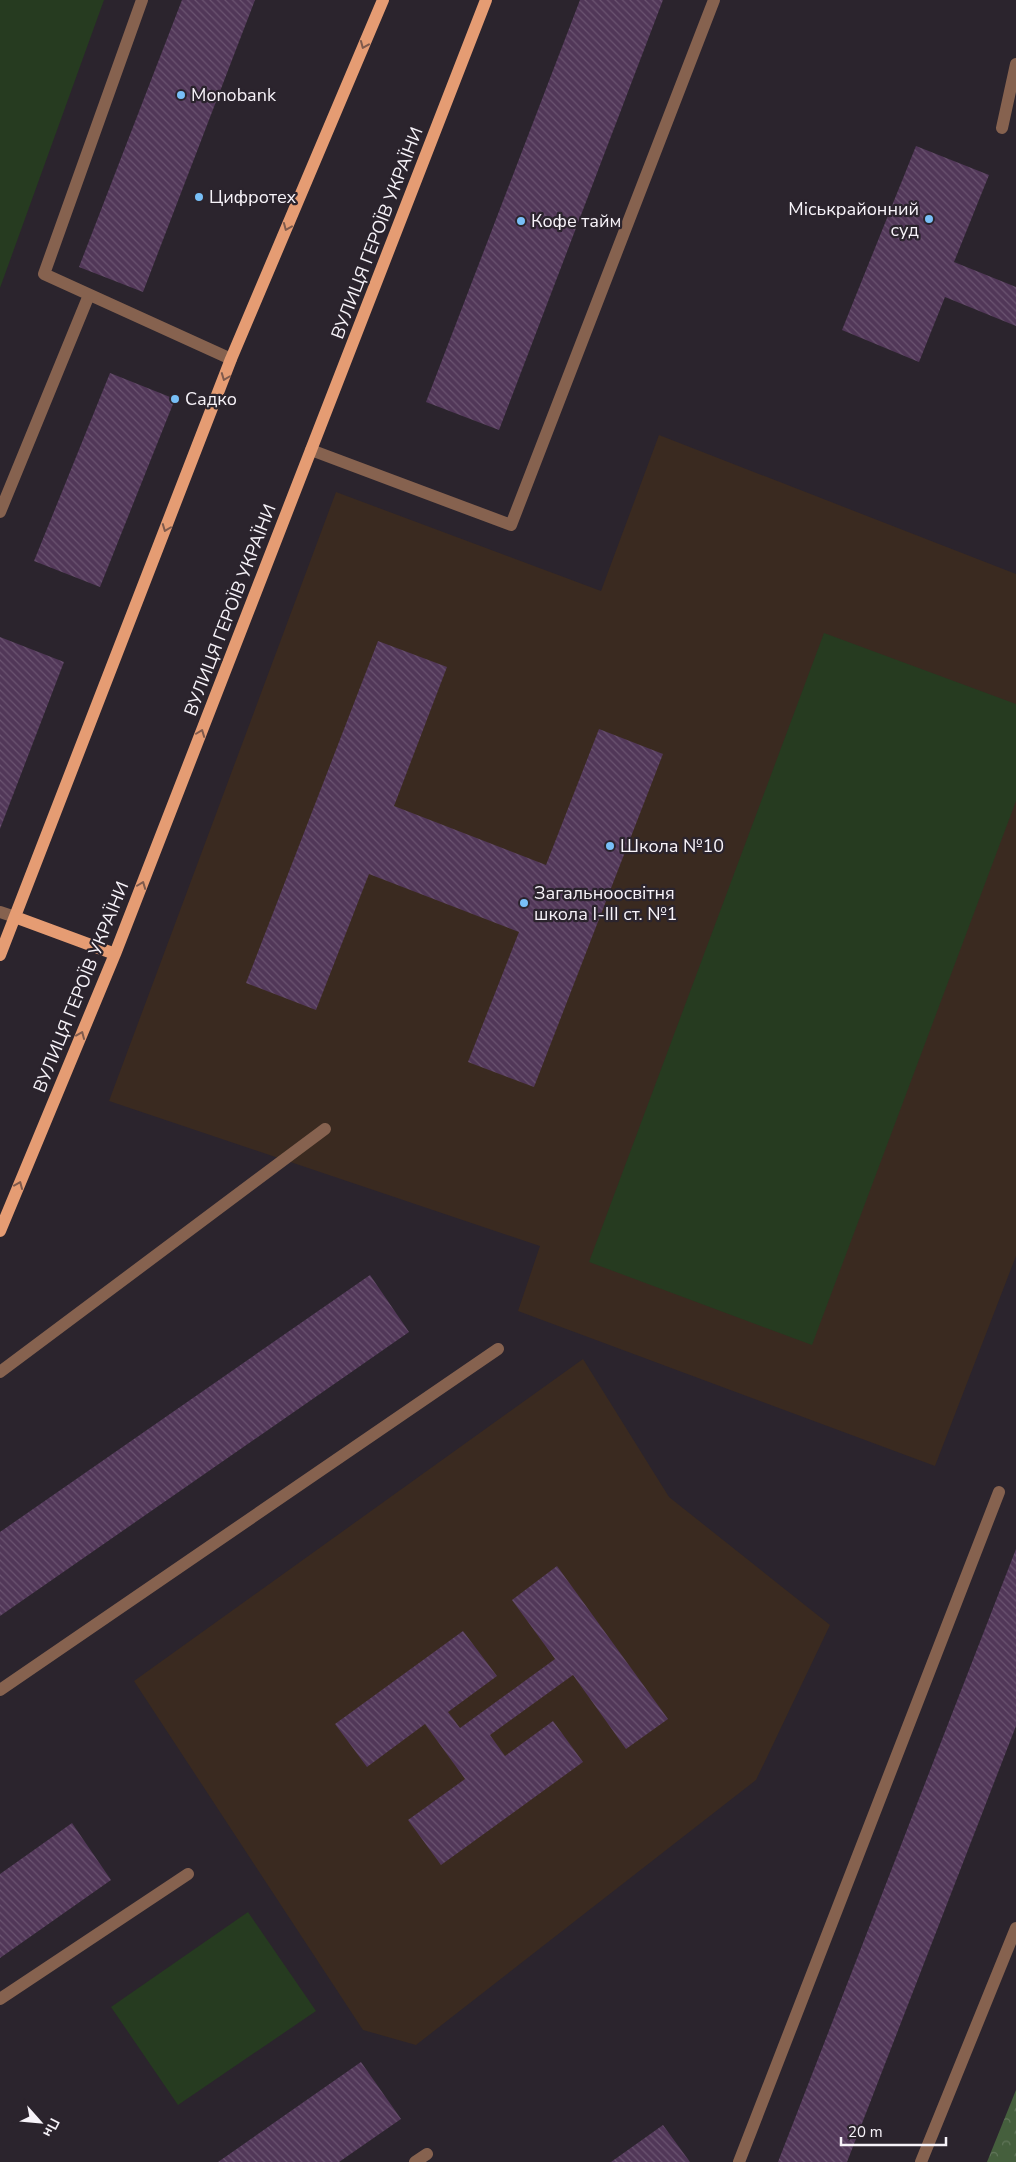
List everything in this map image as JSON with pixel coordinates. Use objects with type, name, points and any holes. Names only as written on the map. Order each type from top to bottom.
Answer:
[{"type":"main road","points":[[0,955],[231,359],[384,0]]},
{"type":"main road","name":"ВУЛИЦЯ ГЕРОЇВ УКРАЇНИ","points":[[0,1230],[115,954],[486,0]]},
{"type":"main road","points":[[15,917],[115,954]]},
{"type":"street","points":[[142,0],[44,274],[231,359]]},
{"type":"street","points":[[311,450],[511,525],[714,0]]},
{"type":"street","points":[[1002,128],[1016,64]]},
{"type":"street","points":[[0,512],[89,295]]},
{"type":"street","points":[[0,912],[15,917]]},
{"type":"street","points":[[0,1372],[325,1129]]},
{"type":"street","points":[[0,1690],[498,1349]]},
{"type":"street","points":[[739,2162],[999,1492]]},
{"type":"street","points":[[0,1999],[188,1874]]},
{"type":"street","points":[[921,2162],[1016,1928]]},
{"type":"street","points":[[415,2162],[426,2154]]},
{"type":"shaded area","name":"Школа №10","points":[[659,435],[1016,574],[1016,1256],[935,1466],[518,1311],[540,1246],[109,1101],[336,492],[601,591]]},
{"type":"shaded area","points":[[583,1359],[669,1497],[830,1625],[756,1780],[416,2045],[363,2030],[134,1681]]},
{"type":"green space","points":[[0,0],[104,0],[0,288]]},
{"type":"green space","points":[[824,633],[1016,704],[1016,801],[812,1345],[589,1262]]},
{"type":"green space","points":[[248,1912],[316,2011],[178,2105],[111,2007]]},
{"type":"green space","points":[[1016,2090],[1016,2162],[987,2162]]},
{"type":"building","points":[[182,0],[255,0],[143,292],[79,267]]},
{"type":"building","points":[[580,0],[663,0],[499,430],[426,402]]},
{"type":"building","name":"Міськрайонний суд","points":[[916,146],[989,175],[954,262],[1016,287],[1016,326],[945,297],[919,362],[842,330]]},
{"type":"building","points":[[110,373],[175,399],[100,587],[34,561]]},
{"type":"building","points":[[0,637],[64,662],[0,829]]},
{"type":"building","points":[[378,641],[447,667],[394,806],[546,865],[599,729],[663,754],[534,1087],[468,1062],[519,932],[369,874],[316,1010],[246,983]]},
{"type":"building","points":[[370,1275],[409,1332],[0,1616],[0,1532]]},
{"type":"building","points":[[1016,1549],[1016,1726],[847,2162],[778,2162]]},
{"type":"building","points":[[557,1566],[668,1719],[626,1749],[573,1675],[490,1735],[505,1756],[553,1721],[583,1762],[441,1865],[408,1820],[465,1779],[425,1724],[367,1767],[335,1724],[463,1631],[497,1676],[448,1712],[460,1728],[555,1659],[512,1600]]},
{"type":"building","points":[[72,1823],[111,1880],[0,1958],[0,1874]]},
{"type":"building","points":[[361,2062],[401,2119],[339,2162],[218,2162]]},
{"type":"building","points":[[663,2125],[690,2162],[611,2162]]},
{"type":"place","name":"Monobank","points":[[181,95]]},
{"type":"place","name":"Цифротех","points":[[199,197]]},
{"type":"place","name":"Міськрайонний суд","points":[[929,219]]},
{"type":"place","name":"Кофе тайм","points":[[521,221]]},
{"type":"place","name":"Садко","points":[[175,399]]},
{"type":"place","name":"Школа №10","points":[[610,846]]},
{"type":"place","name":"Загальноосвітня школа І-ІІІ ст. №1","points":[[524,903]]}]
